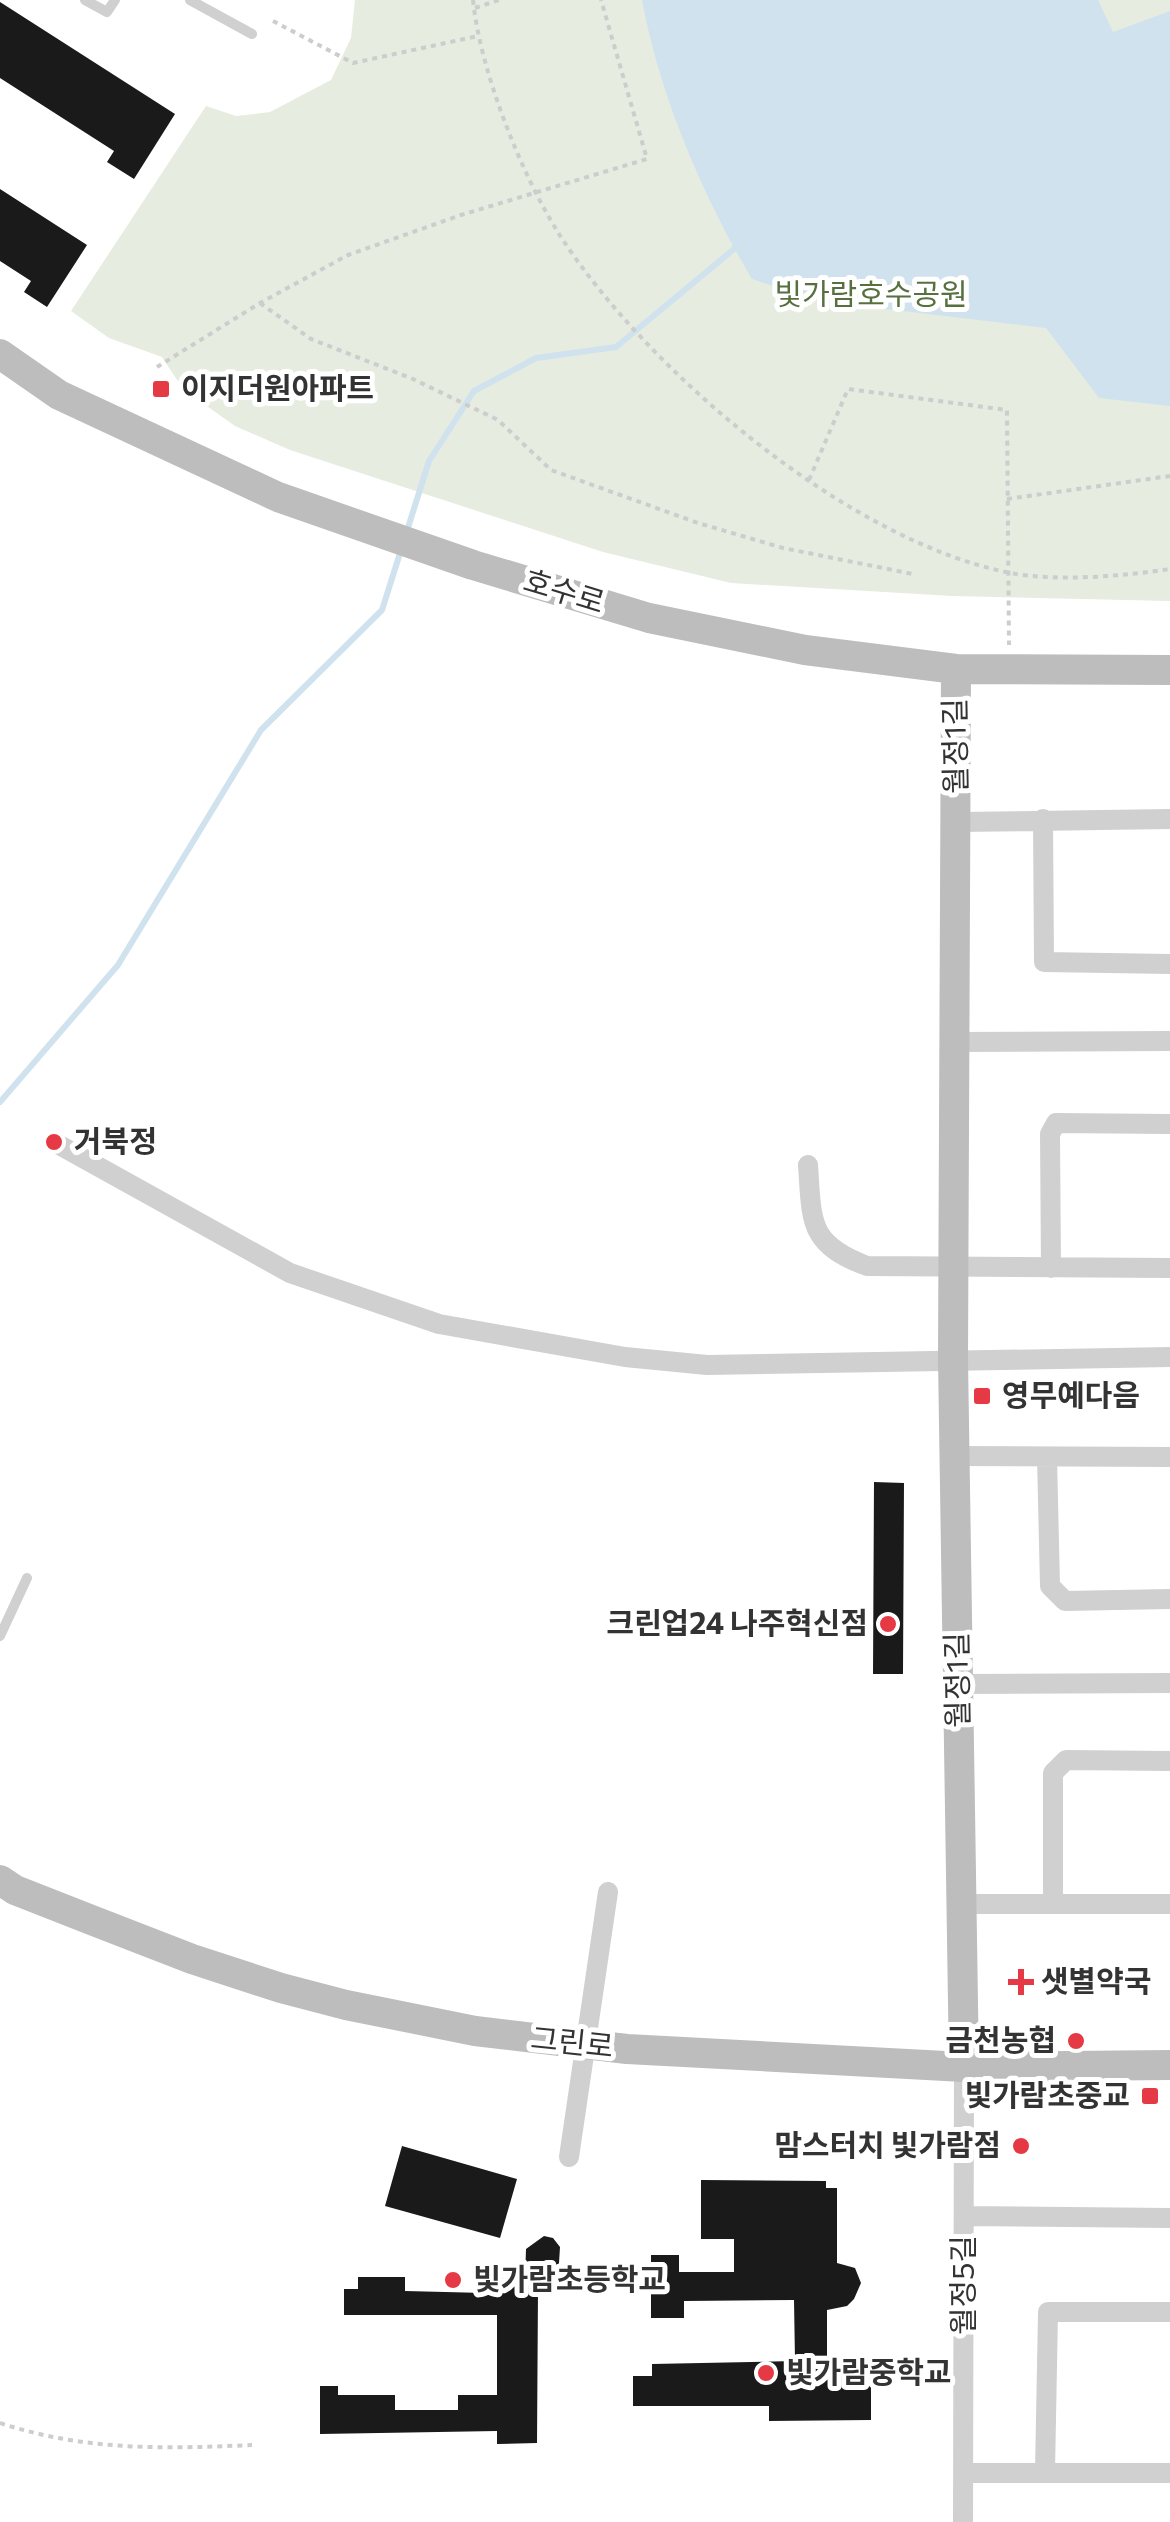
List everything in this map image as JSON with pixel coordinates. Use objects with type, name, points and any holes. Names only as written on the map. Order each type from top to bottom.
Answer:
[{"type":"street","name":"호수로","points":[[0,354],[60,395],[278,496],[473,564],[649,618],[805,650],[956,669],[1170,670]]},
{"type":"street","name":"월정1길","points":[[956,669],[953,1359],[964,2068]]},
{"type":"street","points":[[1043,819],[1044,962],[1170,964]]},
{"type":"street","name":"월정1길","points":[[957,822],[1170,819]]},
{"type":"street","points":[[955,1042],[1170,1041]]},
{"type":"street","points":[[1051,1268],[1050,1134],[1056,1123],[1170,1124]]},
{"type":"street","points":[[54,1142],[290,1272],[439,1324],[625,1357],[707,1365],[1170,1357]]},
{"type":"street","points":[[808,1165],[812,1215],[824,1244],[867,1266],[1170,1268]]},
{"type":"street","points":[[954,1456],[1170,1457]]},
{"type":"street","points":[[1047,1457],[1050,1586],[1065,1601],[1170,1600]]},
{"type":"street","points":[[959,1684],[1170,1684]]},
{"type":"street","points":[[1053,1904],[1053,1773],[1066,1760],[1170,1761]]},
{"type":"street","name":"그린로","points":[[0,1880],[15,1890],[142,1940],[281,1988],[346,2006],[457,2028],[586,2046],[964,2068],[1170,2066]]},
{"type":"street","points":[[569,2156],[608,1892]]},
{"type":"street","points":[[960,1904],[1170,1904]]},
{"type":"street","name":"월정5길","points":[[963,2522],[964,2068]]},
{"type":"street","name":"월정5길","points":[[964,2216],[1170,2218]]},
{"type":"street","points":[[1045,2472],[1048,2312],[1170,2312]]},
{"type":"street","points":[[964,2473],[1170,2473]]},
{"type":"lane","points":[[85,0],[106,12],[115,0]]},
{"type":"lane","points":[[190,0],[252,34]]},
{"type":"lane","points":[[0,1636],[27,1578]]},
{"type":"path","points":[[473,0],[478,36],[509,129],[558,233],[606,296],[674,370],[731,421],[809,480],[898,535],[940,552],[1007,572],[1122,576],[1170,569]]},
{"type":"path","points":[[474,9],[500,0]]},
{"type":"path","points":[[157,367],[260,303],[348,255],[647,159],[602,0]]},
{"type":"path","points":[[272,21],[353,63],[478,36]]},
{"type":"path","points":[[260,303],[311,339],[498,420],[551,470],[698,523],[783,548],[913,574]]},
{"type":"path","points":[[809,480],[848,389],[1007,410],[1010,670]]},
{"type":"path","points":[[1007,499],[1170,476]]},
{"type":"path","points":[[0,2423],[44,2436],[146,2450],[252,2446]]},
{"type":"green space","name":"빛가람호수공원","points":[[355,0],[1170,0],[1170,601],[952,596],[731,583],[603,552],[290,450],[235,426],[183,389],[162,357],[109,338],[71,311],[206,106],[236,116],[270,112],[331,80],[351,38]]},
{"type":"water","points":[[642,0],[1098,0],[1113,32],[1170,11],[1170,406],[1099,398],[1046,328],[819,301],[752,279],[685,144],[659,72]]},
{"type":"building","points":[[0,2],[175,114],[134,179],[107,162],[114,151],[0,78]]},
{"type":"building","points":[[0,189],[87,245],[47,307],[24,292],[31,281],[0,261]]},
{"type":"building","points":[[874,1482],[904,1483],[903,1674],[873,1674]]},
{"type":"building","points":[[402,2146],[517,2179],[500,2238],[385,2206]]},
{"type":"building","points":[[701,2180],[826,2181],[826,2188],[837,2188],[837,2263],[855,2268],[861,2283],[847,2306],[827,2310],[827,2358],[830,2374],[871,2374],[871,2420],[769,2421],[769,2406],[633,2406],[633,2376],[652,2376],[652,2364],[795,2361],[794,2300],[684,2301],[684,2318],[651,2318],[651,2255],[679,2255],[679,2272],[734,2272],[734,2239],[701,2239]]},
{"type":"building","points":[[544,2236],[553,2238],[560,2247],[551,2283],[538,2289],[537,2443],[497,2444],[497,2431],[320,2434],[320,2386],[338,2386],[338,2395],[395,2395],[395,2410],[458,2410],[458,2395],[497,2395],[497,2315],[344,2315],[344,2289],[358,2289],[358,2277],[405,2277],[405,2291],[485,2293],[498,2278],[525,2279],[526,2249]]},
{"type":"waterway","points":[[406,534],[429,461],[474,391],[536,358],[616,347],[734,249],[738,241]]},
{"type":"waterway","points":[[0,1102],[118,965],[261,730],[382,610],[401,550]]},
{"type":"place","name":"이지더원아파트","points":[[161,389]]},
{"type":"place","name":"거북정","points":[[54,1142]]},
{"type":"place","name":"영무예다음","points":[[982,1396]]},
{"type":"place","name":"크린업24 나주혁신점","points":[[888,1624]]},
{"type":"place","name":"샛별약국","points":[[1021,1982]]},
{"type":"place","name":"금천농협","points":[[1076,2041]]},
{"type":"place","name":"빛가람초중교","points":[[1150,2096]]},
{"type":"place","name":"맘스터치 빛가람점","points":[[1021,2146]]},
{"type":"place","name":"빛가람초등학교","points":[[453,2280]]},
{"type":"place","name":"빛가람중학교","points":[[766,2373]]}]
